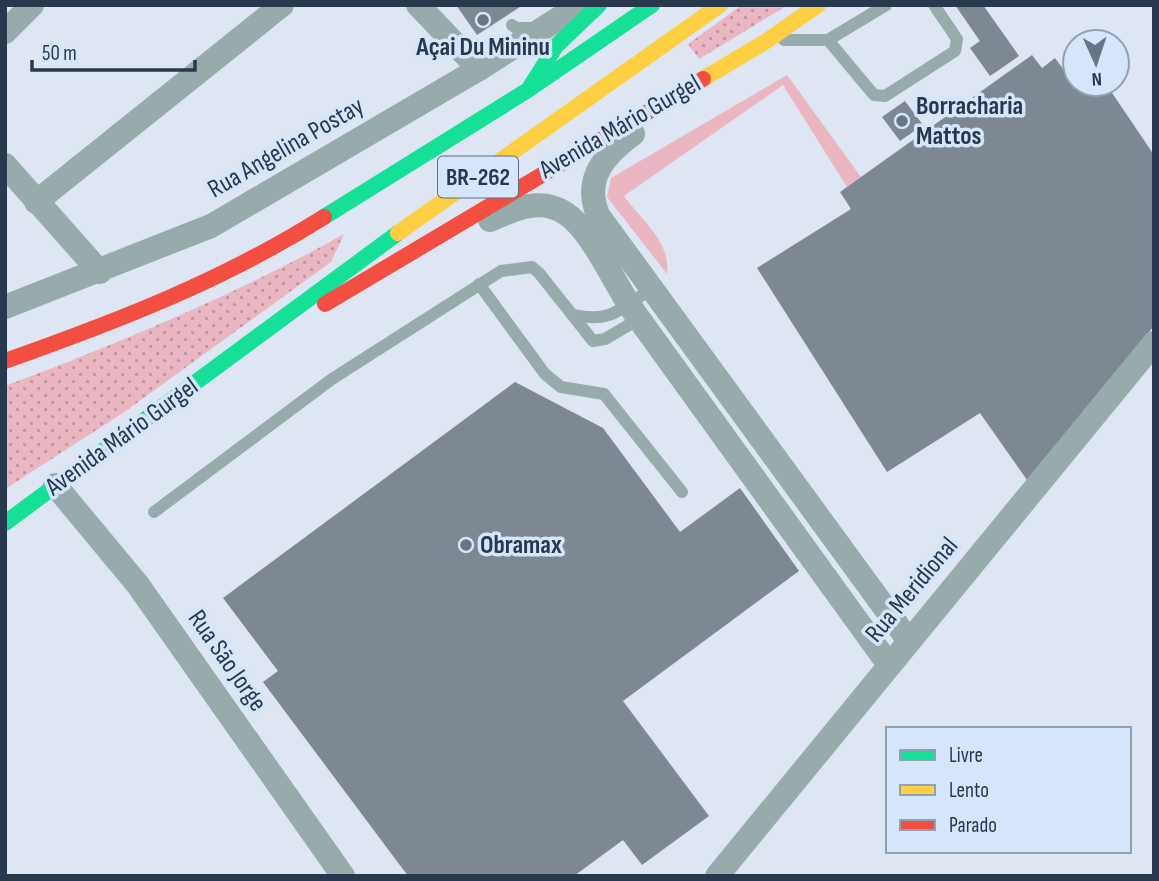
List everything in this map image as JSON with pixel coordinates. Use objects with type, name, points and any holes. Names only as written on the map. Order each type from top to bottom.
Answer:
[{"type":"main road","name":"BR-262","points":[[528,90],[556,46],[599,5]]},
{"type":"main road","name":"BR-262","points":[[5,361],[130,317],[268,252],[528,90],[652,5]]},
{"type":"main road","name":"Avenida Mário Gurgel","points":[[5,523],[239,353],[394,236],[720,5]]},
{"type":"main road","name":"Avenida Mário Gurgel","points":[[239,353],[387,269],[482,208],[768,40],[818,5]]},
{"type":"street","points":[[5,32],[32,5]]},
{"type":"street","points":[[36,202],[282,5]]},
{"type":"street","points":[[418,5],[479,69]]},
{"type":"street","name":"Rua Angelina Postay","points":[[5,307],[100,272],[211,226],[479,69],[580,5]]},
{"type":"street","points":[[719,69],[616,147],[595,174],[592,194],[598,215],[909,641]]},
{"type":"street","points":[[5,165],[100,272]]},
{"type":"street","points":[[387,269],[512,209],[544,205],[563,211],[579,225],[634,311],[889,665]]},
{"type":"street","name":"Rua Meridional","points":[[717,876],[1154,344]]},
{"type":"street","name":"Rua São Jorge","points":[[55,485],[138,585],[343,876]]},
{"type":"lane","points":[[768,40],[828,40],[886,5]]},
{"type":"lane","points":[[828,40],[874,95],[885,96],[955,51],[957,39],[934,5]]},
{"type":"lane","points":[[502,54],[508,41],[509,27],[526,29],[551,24]]},
{"type":"lane","points":[[154,512],[332,379],[500,271],[532,267],[593,341],[606,339],[651,289]]},
{"type":"lane","points":[[479,284],[501,318],[545,374],[561,387],[604,394],[682,492]]},
{"type":"lane","points":[[574,315],[605,319],[634,311]]},
{"type":"shaded area","points":[[742,5],[788,5],[699,59],[688,44]]},
{"type":"shaded area","points":[[787,75],[861,177],[847,187],[783,85],[624,196],[660,241],[667,262],[667,274],[607,197],[611,178]]},
{"type":"shaded area","points":[[344,234],[331,262],[123,413],[5,489],[5,386],[177,316],[262,277]]},
{"type":"building","name":"Açai Du Mininu","points":[[456,5],[523,5],[477,35]]},
{"type":"building","points":[[955,5],[983,5],[1019,56],[990,76],[970,48],[980,41]]},
{"type":"building","points":[[1032,55],[1042,68],[1055,58],[1061,66],[1061,98],[1115,98],[1154,155],[1154,326],[1027,480],[980,413],[887,472],[757,268],[851,209],[840,192]]},
{"type":"building","name":"Borracharia Mattos","points":[[905,101],[923,125],[900,141],[882,117]]},
{"type":"building","points":[[515,382],[603,428],[680,532],[740,488],[799,571],[623,701],[709,816],[642,865],[623,840],[574,876],[408,876],[263,682],[278,671],[223,598]]},
{"type":"traffic: fast","points":[[530,87],[556,46],[599,5]]},
{"type":"traffic: fast","points":[[324,217],[528,90],[652,5]]},
{"type":"traffic: fast","points":[[5,523],[398,233]]},
{"type":"traffic: slow","points":[[398,233],[720,5]]},
{"type":"traffic: slow","points":[[703,79],[768,40],[818,5]]},
{"type":"traffic: jam","points":[[325,304],[703,79]]},
{"type":"traffic: jam","points":[[5,361],[169,298],[247,261],[324,217]]},
{"type":"place","name":"Açai Du Mininu","points":[[483,20]]},
{"type":"place","name":"Borracharia Mattos","points":[[902,121]]},
{"type":"place","name":"Obramax","points":[[466,545]]}]
